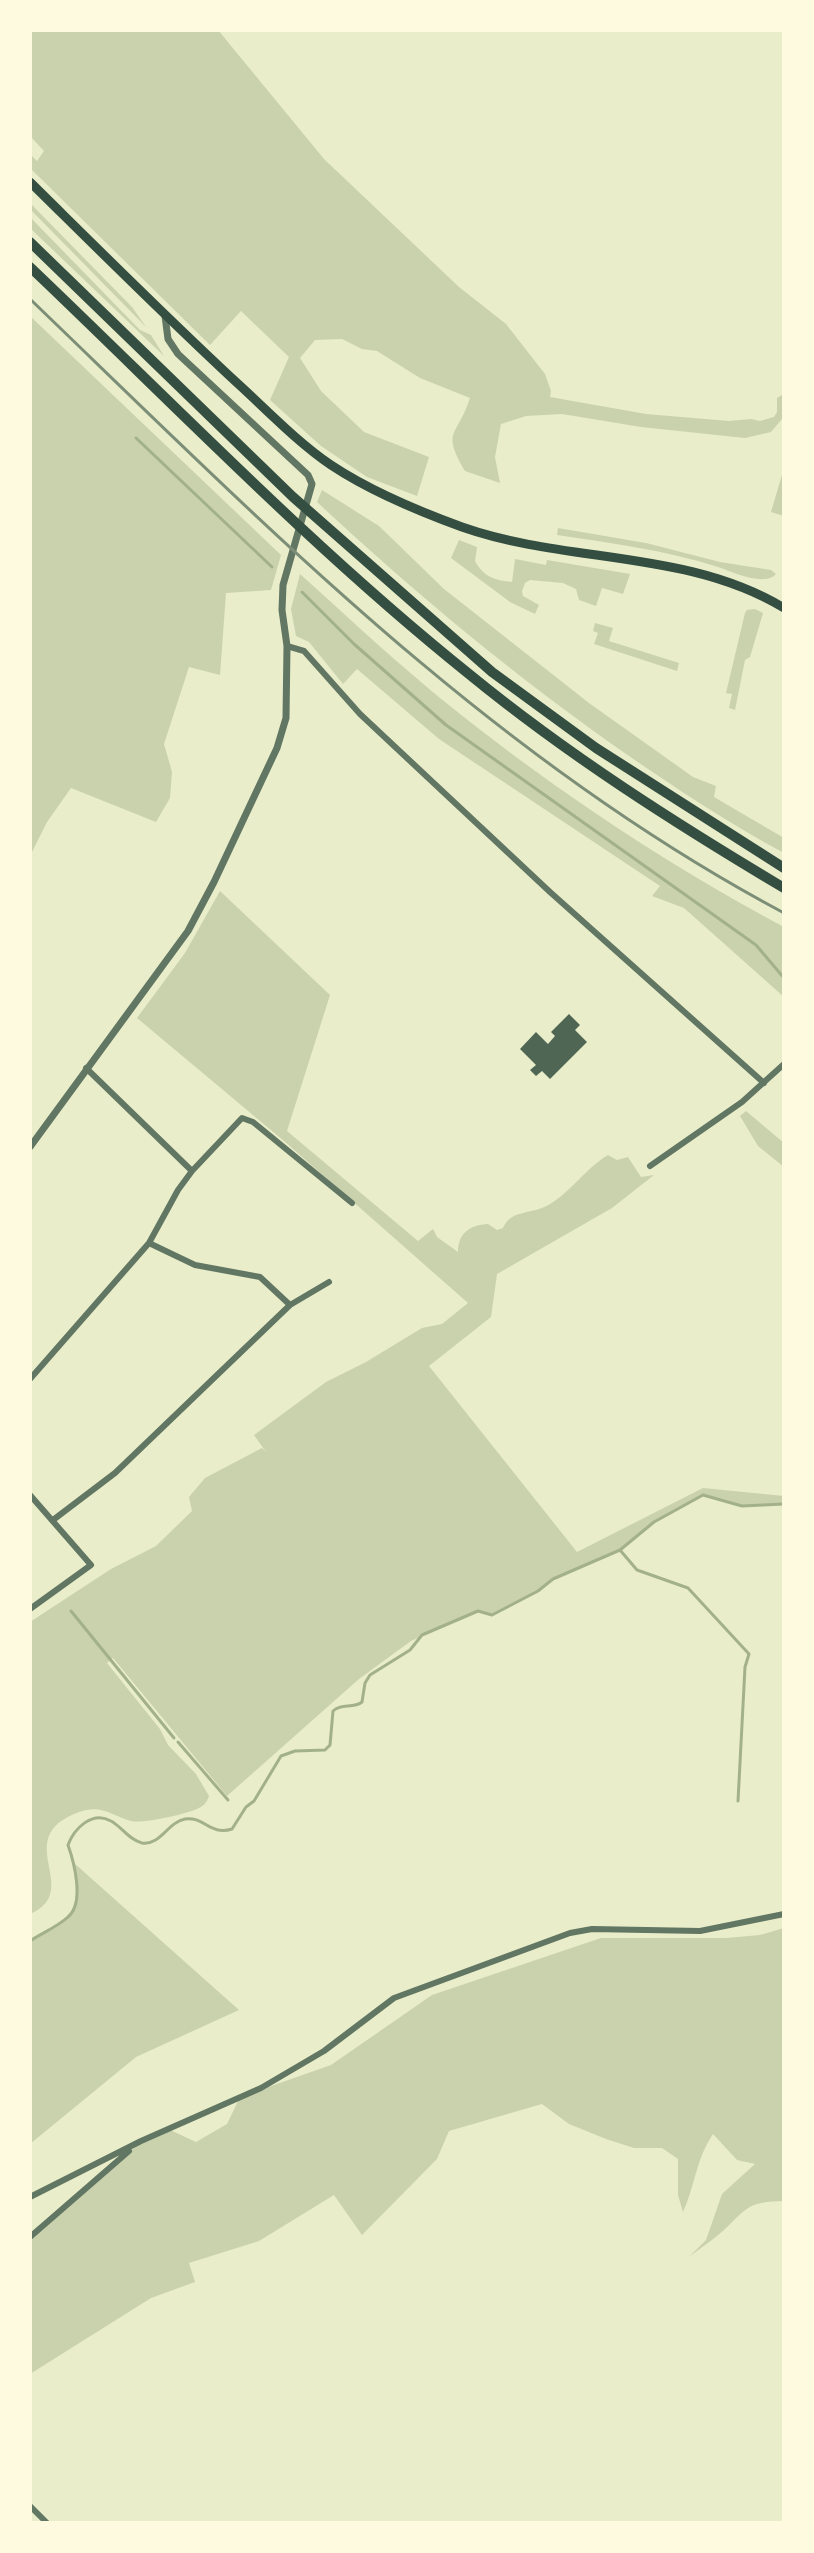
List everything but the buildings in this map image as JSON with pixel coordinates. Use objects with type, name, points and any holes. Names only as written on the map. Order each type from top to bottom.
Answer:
[{"type":"highway","points":[[30,242],[293,497],[492,672],[596,748],[784,868]]},
{"type":"highway","points":[[30,267],[309,535],[470,676],[581,759],[698,837],[784,888]]},
{"type":"main road","points":[[30,182],[165,316],[293,435],[331,464],[382,492],[464,527],[554,548],[678,568],[759,593],[784,608]]},
{"type":"street","points":[[30,1147],[188,931],[277,748],[286,718],[287,646],[282,610],[283,585],[312,484],[308,475],[178,354],[168,339],[165,316]]},
{"type":"street","points":[[287,646],[304,651],[360,714],[550,892],[764,1083]]},
{"type":"street","points":[[650,1166],[711,1124],[784,1064]]},
{"type":"street","points":[[86,1068],[192,1171]]},
{"type":"street","points":[[30,1379],[149,1243],[192,1171],[245,1118],[352,1203]]},
{"type":"street","points":[[149,1243],[195,1265],[260,1277],[290,1305]]},
{"type":"street","points":[[53,1520],[115,1473],[290,1305],[329,1282]]},
{"type":"street","points":[[30,1495],[91,1565],[30,1609]]},
{"type":"street","points":[[30,2197],[141,2141],[261,2088],[324,2051],[394,1998],[570,1933],[592,1929],[700,1931],[784,1914]]},
{"type":"street","points":[[30,2237],[141,2141]]},
{"type":"street","points":[[30,2506],[47,2523]]},
{"type":"green space","points":[[30,30],[218,30],[324,159],[459,287],[506,324],[545,374],[550,397],[646,414],[760,421],[774,417],[777,398],[784,394],[784,421],[782,419],[771,432],[745,438],[641,427],[562,414],[526,416],[501,424],[495,457],[500,483],[465,471],[454,448],[454,434],[470,398],[420,378],[377,351],[362,349],[342,339],[315,340],[300,358],[321,391],[364,432],[429,457],[417,496],[367,477],[321,446],[270,400],[289,357],[241,311],[210,345],[30,168],[30,154],[37,161],[44,151],[30,136]]},
{"type":"green space","points":[[30,203],[132,307],[146,327],[30,209]]},
{"type":"green space","points":[[30,217],[140,330],[151,335],[164,356],[30,228]]},
{"type":"green space","points":[[30,316],[281,555],[271,590],[226,593],[220,675],[189,667],[164,744],[172,772],[170,798],[156,822],[71,788],[47,822],[30,856]]},
{"type":"green space","points":[[784,468],[784,516],[771,512]]},
{"type":"green space","points":[[322,490],[379,526],[444,589],[589,703],[693,777],[716,786],[714,797],[784,838],[784,853],[648,769],[508,666],[392,570],[317,502]]},
{"type":"green space","points":[[558,528],[646,543],[720,562],[771,570],[776,574],[771,578],[756,579],[658,552],[557,535]]},
{"type":"green space","points":[[459,540],[477,547],[475,561],[478,566],[490,577],[500,580],[512,582],[515,559],[546,565],[547,560],[630,574],[623,594],[602,588],[596,606],[579,600],[576,589],[563,583],[530,580],[522,591],[523,596],[539,605],[535,614],[510,602],[451,558]]},
{"type":"green space","points":[[300,574],[435,694],[534,770],[656,853],[784,927],[784,997],[684,908],[652,896],[660,886],[439,739],[357,669],[343,684],[309,642],[296,636],[291,609]]},
{"type":"green space","points":[[755,609],[763,613],[750,657],[745,660],[735,710],[729,708],[732,694],[726,693],[745,613]]},
{"type":"green space","points":[[595,623],[613,628],[609,641],[679,663],[677,671],[594,644],[598,633],[593,631]]},
{"type":"green space","points":[[220,891],[330,995],[287,1131],[418,1241],[433,1229],[437,1237],[458,1252],[460,1240],[471,1228],[488,1224],[497,1230],[515,1216],[542,1208],[568,1191],[608,1155],[617,1160],[628,1157],[641,1177],[654,1175],[612,1208],[497,1274],[491,1317],[429,1366],[577,1552],[703,1488],[784,1496],[784,1504],[742,1506],[703,1495],[654,1522],[620,1550],[553,1579],[538,1591],[492,1615],[478,1611],[411,1641],[359,1679],[227,1796],[113,1658],[107,1663],[160,1729],[168,1745],[196,1774],[209,1796],[205,1804],[197,1809],[154,1820],[131,1821],[94,1809],[79,1812],[59,1823],[49,1836],[47,1849],[51,1892],[45,1904],[30,1914],[30,1622],[111,1569],[156,1546],[192,1511],[189,1497],[205,1478],[262,1448],[266,1452],[254,1435],[326,1382],[422,1328],[442,1324],[468,1303],[284,1141],[137,1018],[185,953]]},
{"type":"green space","points":[[746,1111],[784,1143],[784,1167],[758,1146],[740,1116]]},
{"type":"green space","points":[[74,1863],[239,2010],[136,2057],[30,2144],[30,1941],[70,1912],[76,1894]]},
{"type":"green space","points":[[784,1928],[784,2201],[750,2207],[689,2257],[706,2240],[722,2194],[755,2164],[737,2160],[713,2134],[703,2153],[683,2212],[678,2195],[678,2159],[662,2148],[634,2148],[606,2139],[569,2124],[542,2104],[449,2131],[437,2159],[362,2235],[334,2195],[259,2241],[189,2263],[195,2282],[151,2298],[30,2374],[30,2239],[95,2178],[149,2139],[168,2129],[196,2142],[227,2124],[240,2097],[331,2065],[432,1995],[601,1938],[726,1938],[760,1935]]},
{"type":"waterway","points":[[136,438],[272,567]]},
{"type":"waterway","points":[[302,592],[354,644],[446,725],[756,945],[784,978]]},
{"type":"waterway","points":[[30,1941],[59,1924],[73,1911],[77,1882],[68,1845],[85,1823],[104,1818],[142,1843],[154,1841],[185,1819],[197,1820],[218,1830],[232,1829],[246,1807],[254,1801],[281,1756],[295,1751],[325,1750],[330,1745],[333,1711],[362,1702],[365,1683],[370,1675],[410,1650],[422,1635],[478,1611],[492,1615],[538,1591],[553,1579],[620,1550],[654,1522],[703,1495],[742,1506],[784,1504]]},
{"type":"waterway","points":[[620,1550],[637,1570],[688,1588],[749,1654],[745,1667],[738,1801]]},
{"type":"waterway","points":[[71,1611],[174,1738]]},
{"type":"waterway","points":[[178,1742],[228,1800]]},
{"type":"railway","points":[[30,299],[295,552],[479,710],[576,784],[677,851],[784,913]]}]
